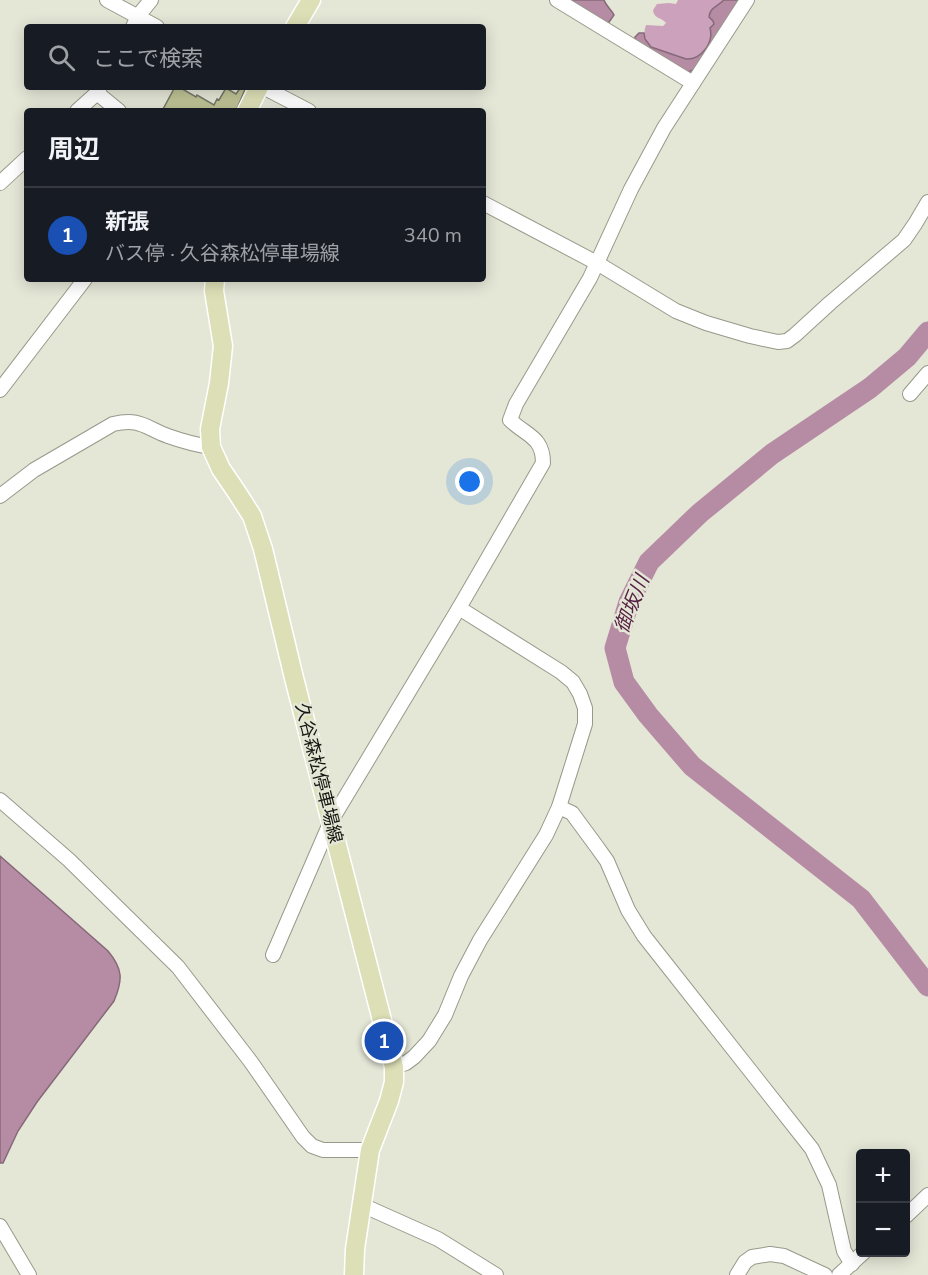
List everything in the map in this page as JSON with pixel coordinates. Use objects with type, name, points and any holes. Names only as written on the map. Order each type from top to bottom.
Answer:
[{"type":"main road","points":[[297,24],[310,0]]},
{"type":"main road","points":[[249,108],[259,90]]},
{"type":"main road","name":"久谷森松停車場線","points":[[215,282],[214,291],[223,346],[210,429],[211,447],[221,469],[252,516],[263,549],[394,1067],[394,1082],[389,1101],[370,1150],[355,1249],[354,1275]]},
{"type":"street","points":[[107,0],[135,22],[152,0]]},
{"type":"street","points":[[557,0],[693,83]]},
{"type":"street","points":[[273,955],[331,821],[543,463],[543,453],[538,442],[510,420],[516,404],[597,263],[631,189],[664,128],[747,0]]},
{"type":"street","points":[[80,108],[98,90],[116,108]]},
{"type":"street","points":[[267,90],[303,108]]},
{"type":"street","points":[[0,183],[24,161]]},
{"type":"street","points":[[486,205],[597,263],[676,311],[706,323],[778,342],[787,341],[904,240],[928,202]]},
{"type":"street","points":[[0,390],[83,282]]},
{"type":"street","points":[[910,394],[928,373]]},
{"type":"street","points":[[0,496],[34,470],[113,424],[135,422],[171,437],[211,447]]},
{"type":"street","points":[[394,1067],[406,1063],[429,1041],[445,1015],[461,976],[480,940],[546,836],[559,807],[585,724],[585,708],[573,682],[561,672],[459,608]]},
{"type":"street","points":[[0,800],[69,860],[178,967],[251,1062],[303,1137],[312,1146],[323,1150],[370,1150]]},
{"type":"street","points":[[559,807],[572,813],[597,847],[606,861],[628,910],[644,936],[812,1149],[829,1185],[844,1251],[852,1264]]},
{"type":"street","points":[[910,1212],[928,1195]]},
{"type":"street","points":[[362,1205],[438,1239],[496,1275]]},
{"type":"street","points":[[0,1226],[29,1275]]},
{"type":"street","points":[[737,1275],[745,1262],[752,1257],[770,1254],[784,1256],[825,1275]]},
{"type":"street","points":[[839,1275],[859,1257]]},
{"type":"shaded area","points":[[565,0],[604,0],[614,15],[607,25]]},
{"type":"shaded area","points":[[678,0],[724,0],[715,14],[708,45],[701,54],[692,59],[656,49],[646,40],[644,33],[646,25],[663,26],[666,23],[654,13],[653,10],[657,4],[676,4]]},
{"type":"shaded area","points":[[724,0],[741,0],[694,70],[687,72],[635,42],[635,37],[639,33],[644,33],[651,47],[686,59],[697,57],[705,50],[710,39],[710,28],[714,24],[709,17],[711,11]]},
{"type":"shaded area","points":[[0,856],[108,951],[117,963],[120,975],[114,1001],[37,1102],[18,1131],[3,1163],[0,1163]]},
{"type":"building","points":[[173,90],[184,90],[214,105],[225,90],[236,94],[239,90],[245,90],[237,108],[164,108]]},
{"type":"waterway","name":"御坂川","points":[[928,332],[907,357],[870,388],[772,454],[700,513],[649,562],[629,602],[615,648],[624,682],[648,715],[692,766],[861,899],[928,986]]},
{"type":"place","name":"新張","points":[[384,1041]]}]
